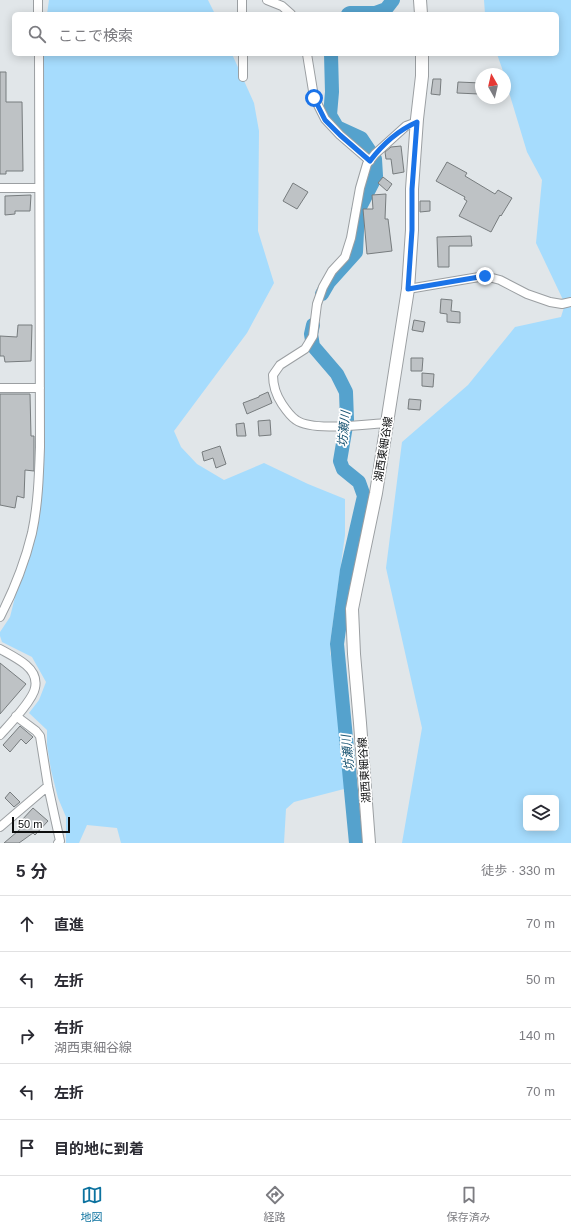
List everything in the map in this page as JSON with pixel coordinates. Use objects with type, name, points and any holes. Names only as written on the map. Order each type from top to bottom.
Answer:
[{"type":"main road","points":[[420,0],[421,12]]},
{"type":"main road","name":"湖西東細谷線","points":[[369,843],[354,654],[352,609],[376,493],[408,289],[412,230],[412,189],[422,76],[422,56]]},
{"type":"street","points":[[38,0],[38,12]]},
{"type":"street","points":[[242,0],[242,12]]},
{"type":"street","points":[[267,0],[282,6],[289,12]]},
{"type":"street","points":[[0,617],[8,602],[24,559],[32,532],[38,492],[40,447],[39,56]]},
{"type":"street","points":[[243,56],[243,77]]},
{"type":"street","points":[[307,56],[314,98],[325,120],[370,161]]},
{"type":"street","points":[[388,423],[340,426],[303,423],[288,413],[279,400],[273,375],[280,365],[305,349],[313,336],[317,304],[323,286],[332,271],[345,257],[351,238],[360,188],[367,164],[406,126],[417,122]]},
{"type":"street","points":[[0,188],[39,188]]},
{"type":"street","points":[[408,289],[485,276],[500,280],[527,294],[550,302],[562,304],[571,302]]},
{"type":"street","points":[[0,388],[40,388]]},
{"type":"street","points":[[0,649],[26,665],[35,679],[35,688],[33,693],[0,735]]},
{"type":"street","points":[[16,716],[36,731],[40,736],[48,786],[59,835],[60,841],[58,843]]},
{"type":"street","points":[[0,827],[48,786]]},
{"type":"shaded area","points":[[49,0],[208,0],[214,12],[47,12]]},
{"type":"shaded area","points":[[484,0],[571,0],[571,843],[402,843],[422,728],[386,568],[402,442],[468,385],[515,327],[561,317],[565,304],[536,243],[542,180],[527,152],[511,99],[511,68],[502,68],[498,56],[559,56],[559,12],[485,12]]},
{"type":"shaded area","points":[[42,56],[233,56],[254,103],[259,131],[258,231],[274,283],[247,333],[174,431],[181,447],[197,464],[224,480],[264,463],[308,484],[345,499],[345,535],[330,643],[330,653],[337,675],[340,742],[343,752],[346,778],[344,789],[294,802],[286,809],[284,843],[121,843],[117,828],[87,825],[79,843],[66,843],[66,817],[58,798],[51,770],[47,745],[47,730],[29,713],[39,700],[46,682],[32,657],[2,642],[0,636],[0,632],[10,617],[37,502]]},
{"type":"building","points":[[0,72],[6,72],[6,102],[22,102],[23,171],[6,171],[6,174],[0,174]]},
{"type":"building","points":[[433,79],[441,79],[440,95],[431,94]]},
{"type":"building","points":[[458,82],[475,83],[475,94],[457,93]]},
{"type":"building","points":[[401,146],[404,172],[393,174],[391,159],[386,159],[385,152],[391,147]]},
{"type":"building","points":[[447,162],[467,173],[465,176],[495,194],[498,190],[512,198],[501,216],[500,215],[491,232],[459,216],[467,201],[464,199],[465,197],[436,181]]},
{"type":"building","points":[[383,177],[392,184],[387,191],[378,183]]},
{"type":"building","points":[[293,183],[308,192],[297,209],[283,201]]},
{"type":"building","points":[[386,194],[385,219],[388,219],[392,251],[367,254],[363,209],[373,209],[372,195]]},
{"type":"building","points":[[31,195],[30,211],[15,211],[15,214],[5,215],[5,196]]},
{"type":"building","points":[[420,201],[430,201],[430,211],[420,212]]},
{"type":"building","points":[[471,236],[472,246],[449,246],[449,267],[438,267],[437,237]]},
{"type":"building","points":[[441,299],[452,300],[451,311],[460,312],[460,323],[447,322],[447,314],[440,313]]},
{"type":"building","points":[[414,320],[425,322],[423,332],[412,330]]},
{"type":"building","points":[[18,325],[32,325],[31,361],[5,362],[4,356],[0,356],[0,336],[17,337]]},
{"type":"building","points":[[411,358],[423,358],[422,371],[411,371]]},
{"type":"building","points":[[422,373],[434,374],[433,387],[422,386]]},
{"type":"building","points":[[268,392],[272,403],[247,414],[243,403]]},
{"type":"building","points":[[0,394],[30,394],[31,436],[34,436],[34,471],[25,470],[24,498],[17,496],[15,508],[0,505]]},
{"type":"building","points":[[409,399],[421,400],[420,410],[408,409]]},
{"type":"building","points":[[270,420],[271,435],[259,436],[258,421]]},
{"type":"building","points":[[244,423],[246,436],[237,436],[236,424]]},
{"type":"building","points":[[220,446],[226,464],[216,468],[213,458],[204,461],[202,452]]},
{"type":"building","points":[[0,663],[26,684],[0,714]]},
{"type":"building","points":[[20,726],[33,737],[26,744],[21,739],[10,752],[3,745]]},
{"type":"building","points":[[10,792],[20,802],[14,807],[5,798]]},
{"type":"building","points":[[33,808],[48,821],[35,835],[33,833],[19,843],[4,843],[25,825],[21,821]]},
{"type":"waterway","name":"坊瀬川","points":[[378,12],[386,9],[393,0]]},
{"type":"waterway","name":"坊瀬川","points":[[322,294],[329,282],[356,252],[358,211],[376,176],[375,159],[361,138],[337,127],[330,115],[332,92],[331,56]]},
{"type":"waterway","name":"坊瀬川","points":[[313,325],[311,334],[313,346],[337,374],[346,392],[347,420],[340,461],[343,469],[359,482],[364,496],[347,570],[337,644],[356,843]]},
{"type":"route","points":[[314,98],[325,120],[370,161],[375,154],[406,126],[417,122],[412,189],[412,230],[408,289],[485,276]]}]
